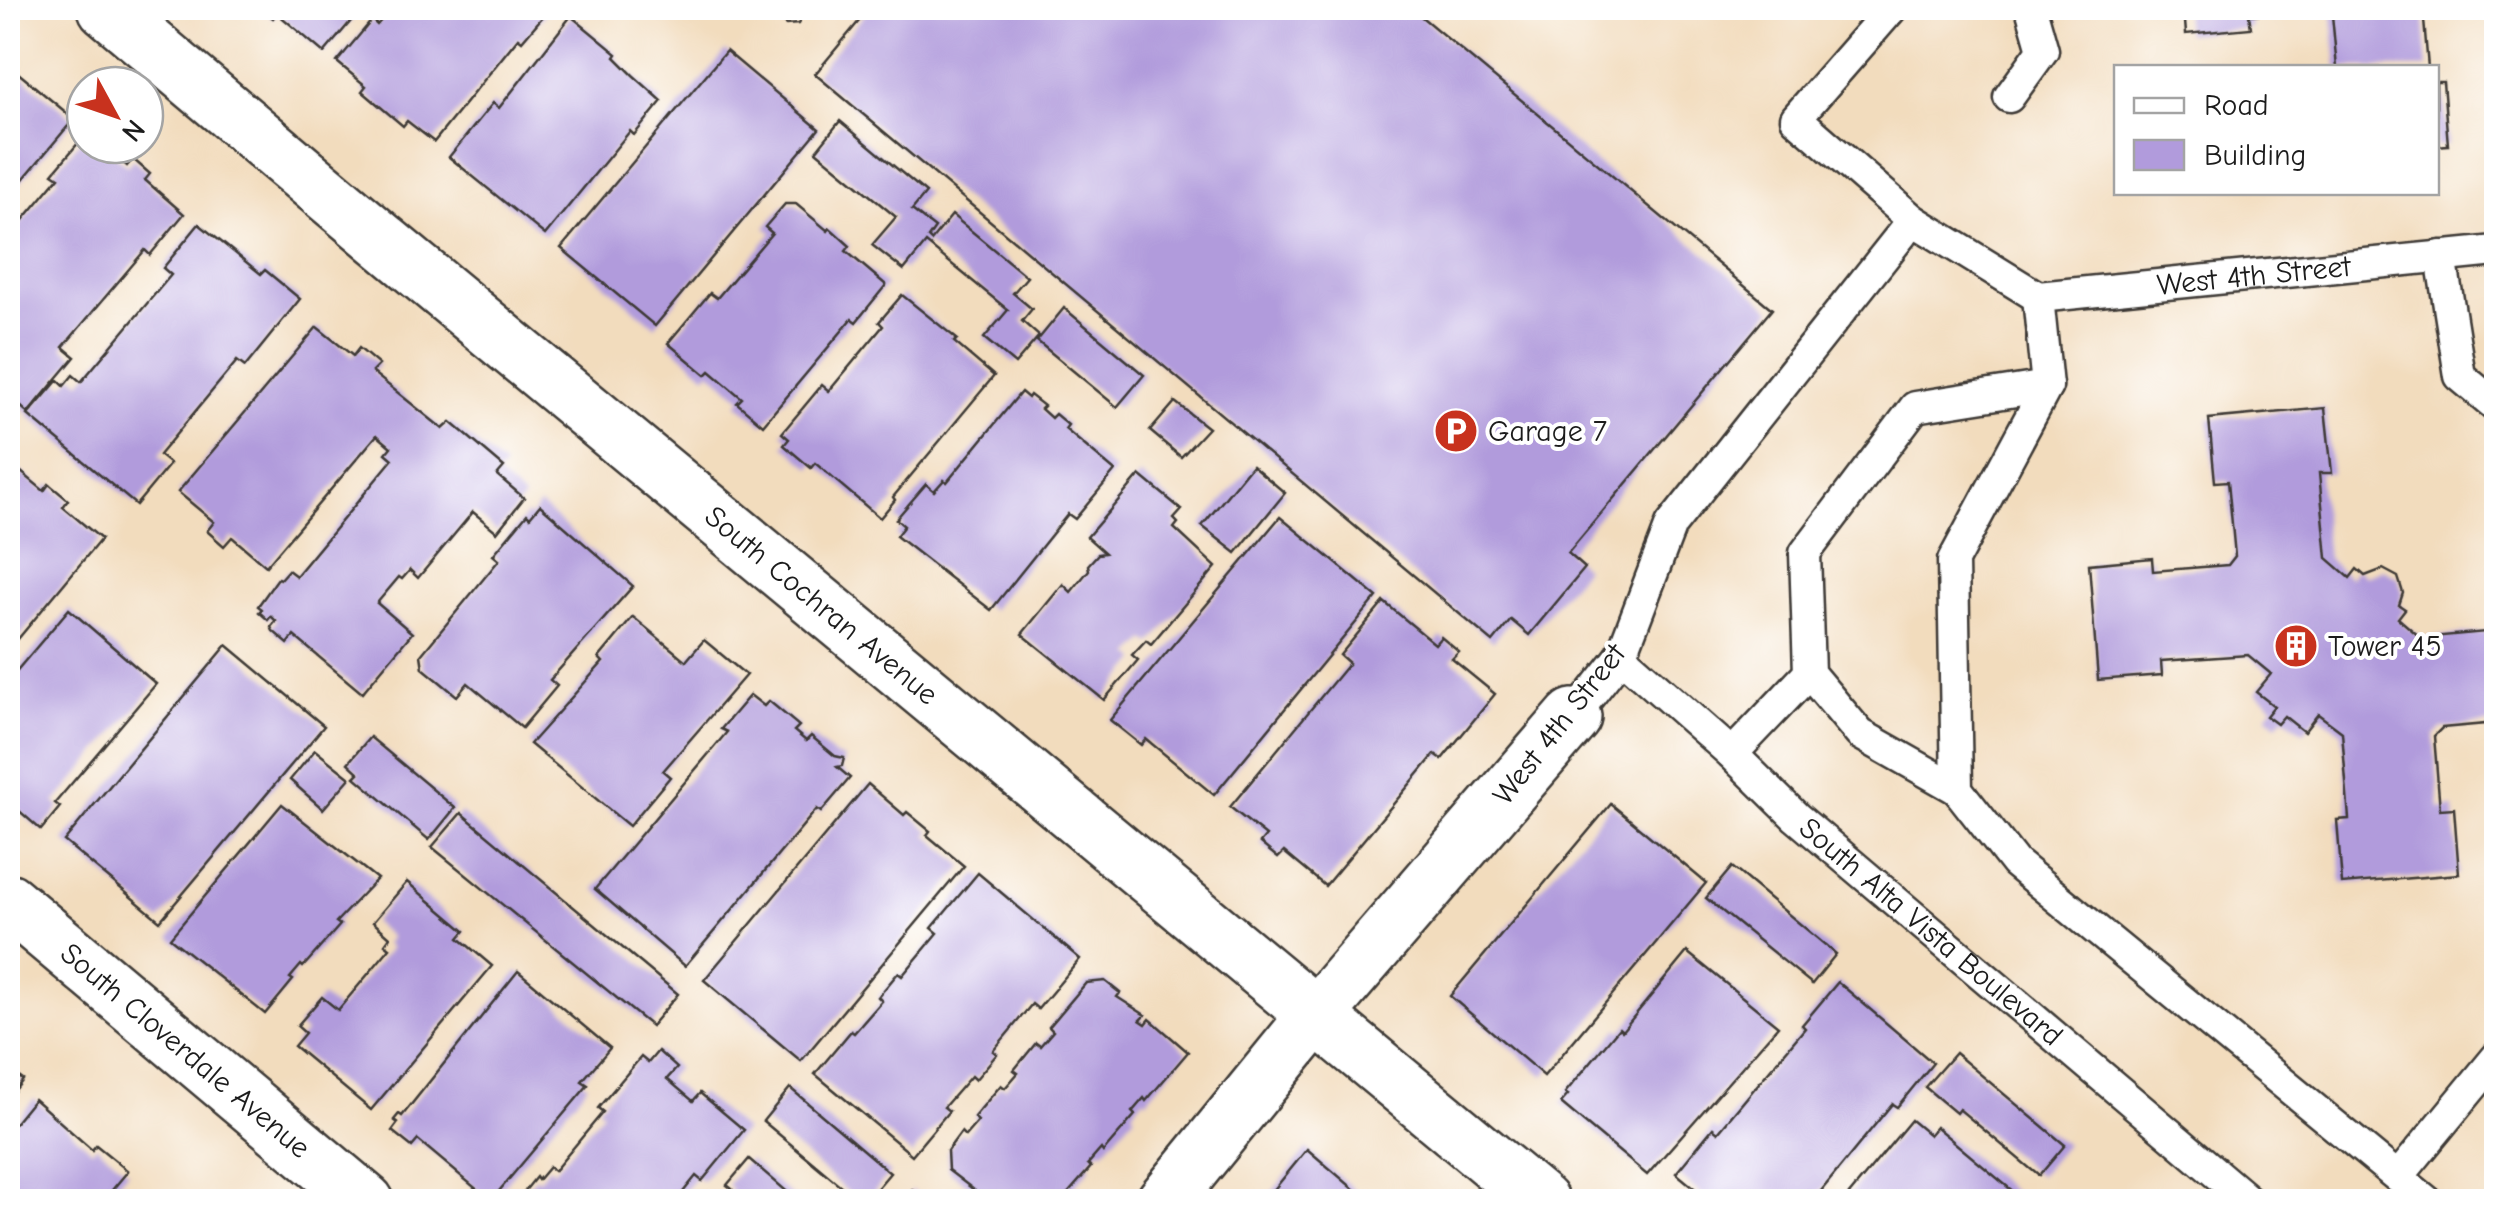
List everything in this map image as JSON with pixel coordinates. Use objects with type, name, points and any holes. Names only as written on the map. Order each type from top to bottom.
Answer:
[{"type":"street","name":"South Cochran Avenue","points":[[106,8],[1541,1202]]},
{"type":"street","name":"West 4th Street","points":[[1164,1202],[1318,1014],[1573,717]]},
{"type":"street","name":"South Cloverdale Avenue","points":[[8,901],[366,1202]]},
{"type":"lane","points":[[1892,8],[1796,118],[1912,220],[2038,297],[2047,386],[1953,561],[1957,790]]},
{"type":"lane","points":[[2009,97],[2043,50],[2031,8]]},
{"type":"lane","name":"West 4th Street","points":[[1573,717],[1621,656],[1671,525],[1912,220]]},
{"type":"lane","name":"West 4th Street","points":[[2038,297],[2496,250]]},
{"type":"lane","points":[[2441,256],[2460,376],[2496,406]]},
{"type":"lane","points":[[2047,386],[1915,407],[1805,553],[1809,673],[1860,734],[1957,790],[2015,863],[2428,1202]]},
{"type":"lane","name":"South Alta Vista Boulevard","points":[[1621,656],[1732,754],[1796,817],[2250,1202]]},
{"type":"lane","points":[[1732,754],[1809,673]]},
{"type":"lane","points":[[2398,1176],[2496,1058]]},
{"type":"building","points":[[260,8],[362,8],[324,53],[277,13],[273,18]]},
{"type":"building","points":[[392,8],[550,8],[522,41],[518,38],[434,142],[407,121],[403,126],[362,91],[366,86],[337,62],[372,20],[377,25]]},
{"type":"building","points":[[773,8],[807,8],[798,24],[786,25],[775,18]]},
{"type":"building","name":"Garage 7","points":[[870,8],[1411,8],[1772,309],[1568,553],[1585,568],[1529,635],[1511,620],[1493,642],[815,74]]},
{"type":"building","points":[[2184,8],[2300,10],[2249,15],[2251,28],[2186,34]]},
{"type":"building","points":[[2324,8],[2423,8],[2428,65],[2337,65],[2332,15]]},
{"type":"building","points":[[571,16],[617,54],[615,57],[662,101],[634,135],[630,131],[545,235],[449,157],[493,103],[499,108]]},
{"type":"building","points":[[8,50],[18,58],[11,67],[65,112],[65,130],[8,197]]},
{"type":"building","points":[[726,51],[819,129],[655,326],[561,248]]},
{"type":"building","points":[[2439,82],[2443,82],[2448,145],[2439,146]]},
{"type":"building","points":[[840,121],[926,193],[912,210],[935,228],[928,238],[931,241],[952,215],[1027,277],[1013,293],[1032,309],[1022,321],[1039,336],[1015,364],[984,338],[1008,310],[926,243],[904,270],[872,245],[896,217],[816,151]]},
{"type":"building","points":[[65,159],[65,165],[140,165],[150,174],[145,180],[184,214],[150,255],[145,250],[63,347],[75,357],[28,413],[8,395],[8,238],[59,177],[53,173]]},
{"type":"building","points":[[785,204],[796,204],[828,231],[830,228],[850,246],[846,251],[886,285],[856,322],[852,319],[763,425],[737,403],[742,398],[710,371],[706,375],[668,343],[710,293],[717,298],[772,233],[765,227]]},
{"type":"building","points":[[199,224],[261,274],[265,270],[300,299],[245,367],[237,361],[159,455],[170,464],[136,505],[28,415],[58,380],[64,386],[73,375],[81,382],[171,275],[163,268]]},
{"type":"building","points":[[902,295],[957,339],[954,342],[994,376],[893,497],[895,500],[880,518],[815,463],[811,468],[784,445],[789,439],[782,433],[822,385],[829,391],[883,326],[879,322]]},
{"type":"building","points":[[1064,308],[1144,375],[1117,407],[1037,341]]},
{"type":"building","points":[[317,327],[353,356],[359,348],[379,365],[372,372],[443,429],[451,422],[504,467],[497,475],[524,498],[497,532],[473,512],[418,578],[410,570],[377,603],[412,633],[362,693],[294,636],[288,644],[273,631],[271,627],[276,621],[271,616],[268,620],[258,606],[288,570],[296,576],[393,459],[386,453],[391,447],[377,435],[266,566],[232,537],[224,546],[207,531],[214,522],[178,492]]},
{"type":"building","points":[[1021,392],[1044,406],[1041,409],[1051,418],[1055,414],[1068,425],[1065,429],[1115,471],[1075,519],[1068,514],[991,610],[896,536],[904,526],[896,519],[926,484],[934,491],[944,480],[947,482]]},
{"type":"building","points":[[1175,402],[1208,428],[1181,457],[1150,431]]},
{"type":"building","name":"Tower 45","points":[[2325,408],[2332,473],[2319,473],[2327,558],[2350,578],[2357,569],[2365,576],[2383,569],[2398,577],[2403,593],[2399,605],[2405,609],[2398,618],[2421,638],[2496,631],[2496,723],[2442,728],[2434,736],[2440,809],[2454,808],[2459,874],[2342,884],[2337,820],[2349,819],[2342,732],[2318,714],[2304,732],[2284,716],[2277,724],[2266,716],[2274,706],[2256,692],[2271,674],[2248,655],[2161,661],[2162,675],[2098,680],[2089,564],[2152,558],[2153,571],[2228,565],[2235,556],[2228,481],[2215,482],[2209,419]]},
{"type":"building","points":[[8,461],[44,491],[49,484],[68,500],[63,507],[101,539],[8,651]]},
{"type":"building","points":[[1252,465],[1285,493],[1236,553],[1202,526]]},
{"type":"building","points":[[1140,475],[1182,510],[1174,519],[1178,523],[1174,528],[1216,567],[1151,644],[1146,640],[1132,655],[1138,660],[1104,700],[1022,634],[1063,584],[1071,592],[1089,570],[1088,565],[1098,554],[1105,553],[1087,537]]},
{"type":"building","points":[[540,505],[633,586],[550,680],[557,686],[522,728],[468,683],[457,696],[423,668],[421,655],[499,560],[493,555],[527,514],[530,517]]},
{"type":"building","points":[[1280,517],[1377,597],[1214,795],[1146,739],[1141,745],[1110,720]]},
{"type":"building","points":[[1384,602],[1435,644],[1441,637],[1459,652],[1452,659],[1495,694],[1442,759],[1435,754],[1325,886],[1284,852],[1278,858],[1260,843],[1266,836],[1230,807],[1349,663],[1340,655]]},
{"type":"building","points":[[69,609],[156,684],[55,803],[60,807],[41,830],[8,801],[8,681]]},
{"type":"building","points":[[633,617],[686,661],[704,640],[746,675],[663,771],[670,777],[629,826],[530,744],[603,662],[599,658]]},
{"type":"building","points":[[227,645],[324,726],[160,921],[64,841]]},
{"type":"building","points":[[750,695],[764,706],[769,701],[799,726],[794,731],[806,741],[811,736],[835,756],[844,758],[842,766],[837,767],[850,778],[821,812],[817,809],[685,966],[595,889],[727,732],[721,729]]},
{"type":"building","points":[[370,737],[455,808],[429,840],[355,777],[359,773],[348,763]]},
{"type":"building","points":[[315,750],[350,778],[323,809],[290,780]]},
{"type":"building","points":[[868,784],[930,831],[927,835],[964,866],[801,1061],[704,980]]},
{"type":"building","points":[[282,804],[377,879],[336,922],[340,925],[290,978],[293,980],[265,1014],[170,938]]},
{"type":"building","points":[[1611,804],[1706,883],[1544,1076],[1450,996]]},
{"type":"building","points":[[461,813],[678,994],[651,1026],[432,847]]},
{"type":"building","points":[[1732,867],[1836,954],[1812,984],[1706,898]]},
{"type":"building","points":[[978,873],[1080,959],[1038,1009],[1032,1004],[975,1080],[971,1076],[944,1107],[949,1111],[912,1155],[815,1074],[882,1001],[878,997],[898,973],[902,976],[938,933],[932,928]]},
{"type":"building","points":[[407,882],[465,931],[459,938],[492,966],[371,1110],[294,1046],[305,1033],[297,1026],[322,997],[338,1010],[390,948],[385,944],[390,937],[373,922]]},
{"type":"building","points":[[1687,952],[1778,1026],[1647,1175],[1561,1103],[1619,1028],[1622,1031]]},
{"type":"building","points":[[518,971],[610,1048],[582,1081],[588,1085],[494,1197],[489,1193],[486,1197],[418,1140],[412,1147],[392,1131],[398,1123],[394,1120],[399,1114],[402,1116]]},
{"type":"building","points":[[1105,981],[1120,993],[1117,997],[1145,1015],[1140,1020],[1146,1024],[1150,1019],[1188,1052],[1132,1112],[1135,1115],[1088,1164],[1091,1167],[1063,1199],[977,1202],[974,1199],[978,1193],[948,1170],[947,1151],[961,1132],[965,1136],[978,1121],[974,1117],[1001,1085],[1005,1088],[1018,1073],[1014,1070],[1036,1043],[1040,1046],[1053,1031],[1049,1027],[1086,983]]},
{"type":"building","points":[[1838,982],[1933,1063],[1897,1107],[1892,1104],[1812,1202],[1711,1202],[1676,1173],[1713,1128],[1718,1132]]},
{"type":"building","points":[[658,1051],[677,1068],[667,1079],[693,1101],[700,1093],[744,1130],[702,1181],[696,1176],[675,1202],[516,1202],[536,1177],[538,1180],[549,1167],[554,1171],[603,1112],[598,1108],[641,1057],[648,1063]]},
{"type":"building","points":[[1955,1053],[2065,1145],[2039,1176],[1959,1109],[1956,1113],[1925,1087]]},
{"type":"building","points":[[8,1073],[23,1080],[8,1099]]},
{"type":"building","points":[[790,1088],[890,1173],[873,1193],[884,1202],[860,1202],[763,1121]]},
{"type":"building","points":[[34,1099],[92,1150],[96,1145],[128,1171],[102,1202],[8,1202],[8,1131]]},
{"type":"building","points":[[1911,1120],[1929,1135],[1936,1127],[2021,1198],[2018,1202],[1843,1202]]},
{"type":"building","points":[[1307,1149],[1369,1202],[1264,1202]]},
{"type":"building","points":[[749,1159],[799,1202],[721,1202],[732,1189],[727,1185]]},
{"type":"building","points":[[912,1190],[926,1202],[903,1202]]},
{"type":"place","name":"Garage 7","points":[[1456,431]]},
{"type":"place","name":"Tower 45","points":[[2296,646]]}]
